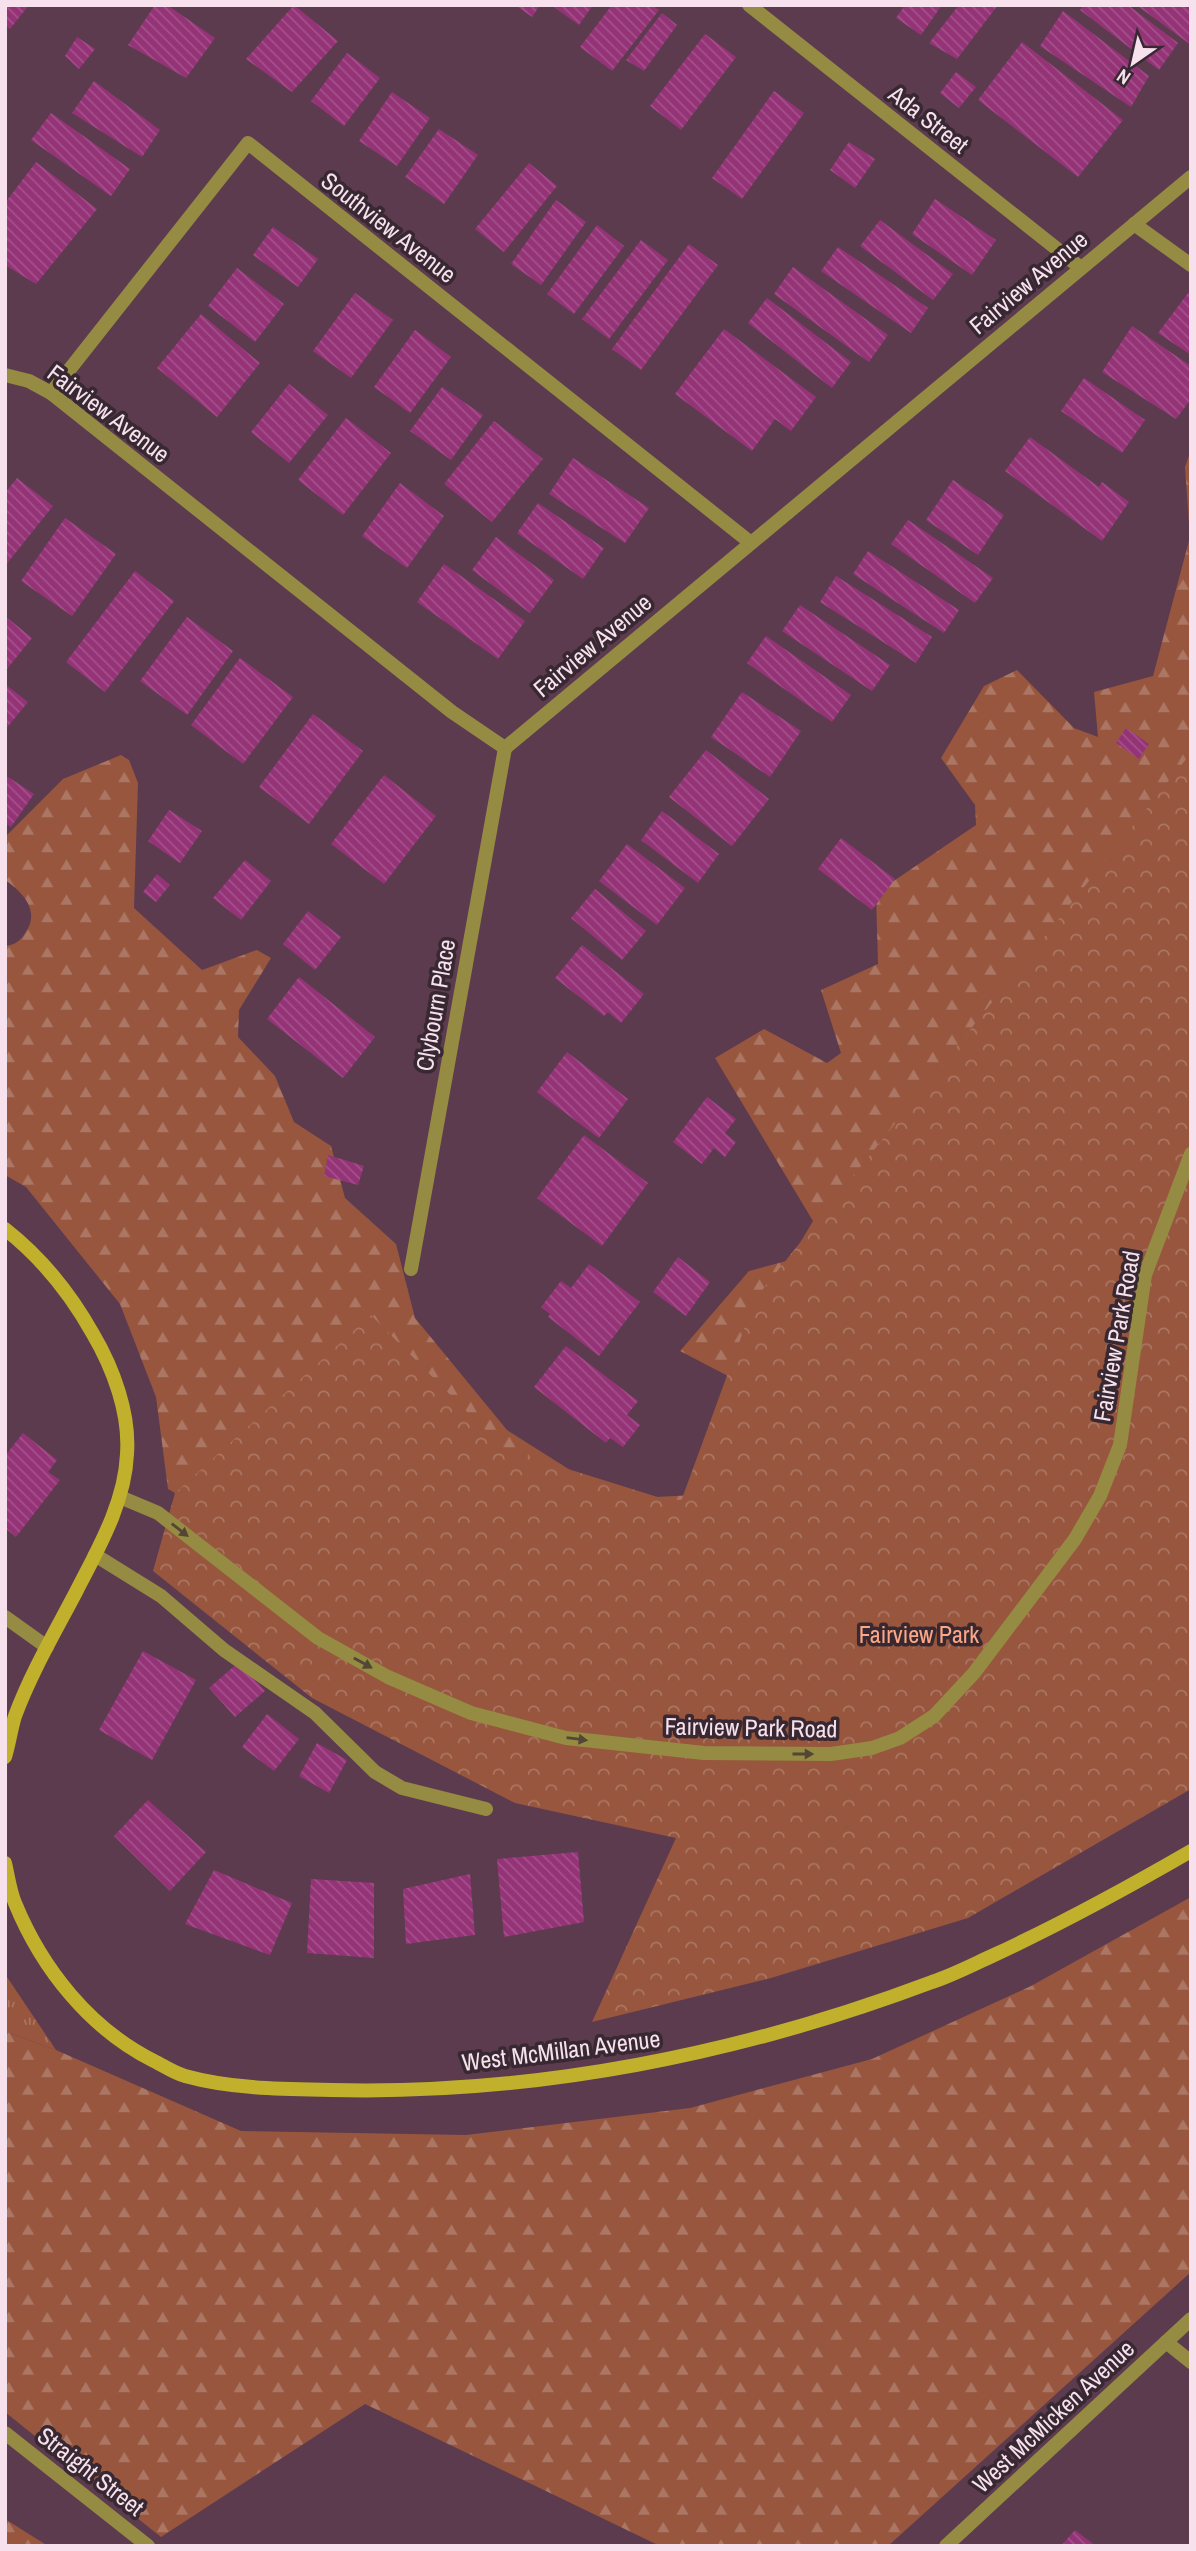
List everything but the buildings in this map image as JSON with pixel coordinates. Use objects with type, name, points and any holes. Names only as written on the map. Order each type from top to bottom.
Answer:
[{"type":"main road","points":[[5,1229],[22,1242],[57,1278],[110,1363],[125,1424],[127,1454],[120,1497],[95,1555],[47,1647],[15,1717],[5,1757]]},
{"type":"main road","name":"West McMillan Avenue","points":[[5,1863],[14,1900],[42,1959],[70,1995],[101,2026],[132,2050],[183,2075],[251,2088],[396,2091],[533,2082],[675,2058],[836,2016],[936,1981],[1037,1935],[1191,1851]]},
{"type":"street","name":"Ada Street","points":[[749,5],[1081,268]]},
{"type":"street","name":"Southview Avenue","points":[[51,393],[248,143],[751,543]]},
{"type":"street","name":"Fairview Avenue","points":[[5,375],[29,381],[51,393],[452,712],[505,748],[1191,177]]},
{"type":"street","points":[[1134,224],[1191,265]]},
{"type":"street","name":"Clybourn Place","points":[[411,1269],[505,748]]},
{"type":"street","name":"Fairview Park Road","points":[[120,1497],[158,1513],[318,1638],[388,1678],[471,1713],[566,1738],[704,1753],[831,1754],[872,1748],[900,1738],[934,1716],[974,1673],[1075,1539],[1100,1496],[1120,1445],[1145,1275],[1191,1154]]},
{"type":"street","points":[[95,1555],[161,1596],[223,1650],[315,1713],[375,1772],[402,1788],[486,1809]]},
{"type":"street","points":[[5,1617],[47,1647]]},
{"type":"street","name":"West McMicken Avenue","points":[[946,2546],[1191,2319]]},
{"type":"street","points":[[1166,2342],[1191,2362]]},
{"type":"street","name":"Straight Street","points":[[5,2433],[148,2546]]},
{"type":"green space","points":[[1191,450],[1191,1104],[1048,1530],[177,1503],[175,1493],[168,1489],[156,1397],[120,1304],[26,1187],[5,1175],[5,946],[14,944],[24,935],[29,927],[31,911],[19,891],[5,880],[5,837],[63,779],[121,755],[129,760],[138,783],[134,908],[202,970],[257,950],[271,958],[239,1010],[238,1037],[275,1076],[294,1122],[331,1146],[345,1198],[396,1244],[415,1318],[507,1430],[616,1499],[795,1490],[839,1434],[680,1351],[749,1271],[790,1260],[813,1221],[715,1058],[764,1029],[827,1063],[841,1053],[821,990],[878,964],[876,893],[976,825],[975,805],[941,758],[984,686],[1017,670],[1074,728],[1098,737],[1094,692],[1153,676],[1190,537],[1185,467]]},
{"type":"green space","name":"Fairview Park","points":[[1191,753],[1191,1789],[968,1918],[771,1978],[592,2022],[676,1838],[515,1803],[312,1698],[153,1571],[175,1493],[371,1315],[504,1449],[680,1504],[755,1299]]},
{"type":"green space","points":[[1191,1897],[1191,2272],[888,2546],[660,2546],[365,2404],[161,2537],[5,2412],[5,2031],[56,2050],[241,2131],[466,2135],[690,2108],[872,2059],[1031,1986]]},
{"type":"green space","points":[[5,1974],[56,2050],[5,2031]]},
{"type":"green space","points":[[5,2519],[48,2546],[5,2546]]}]
